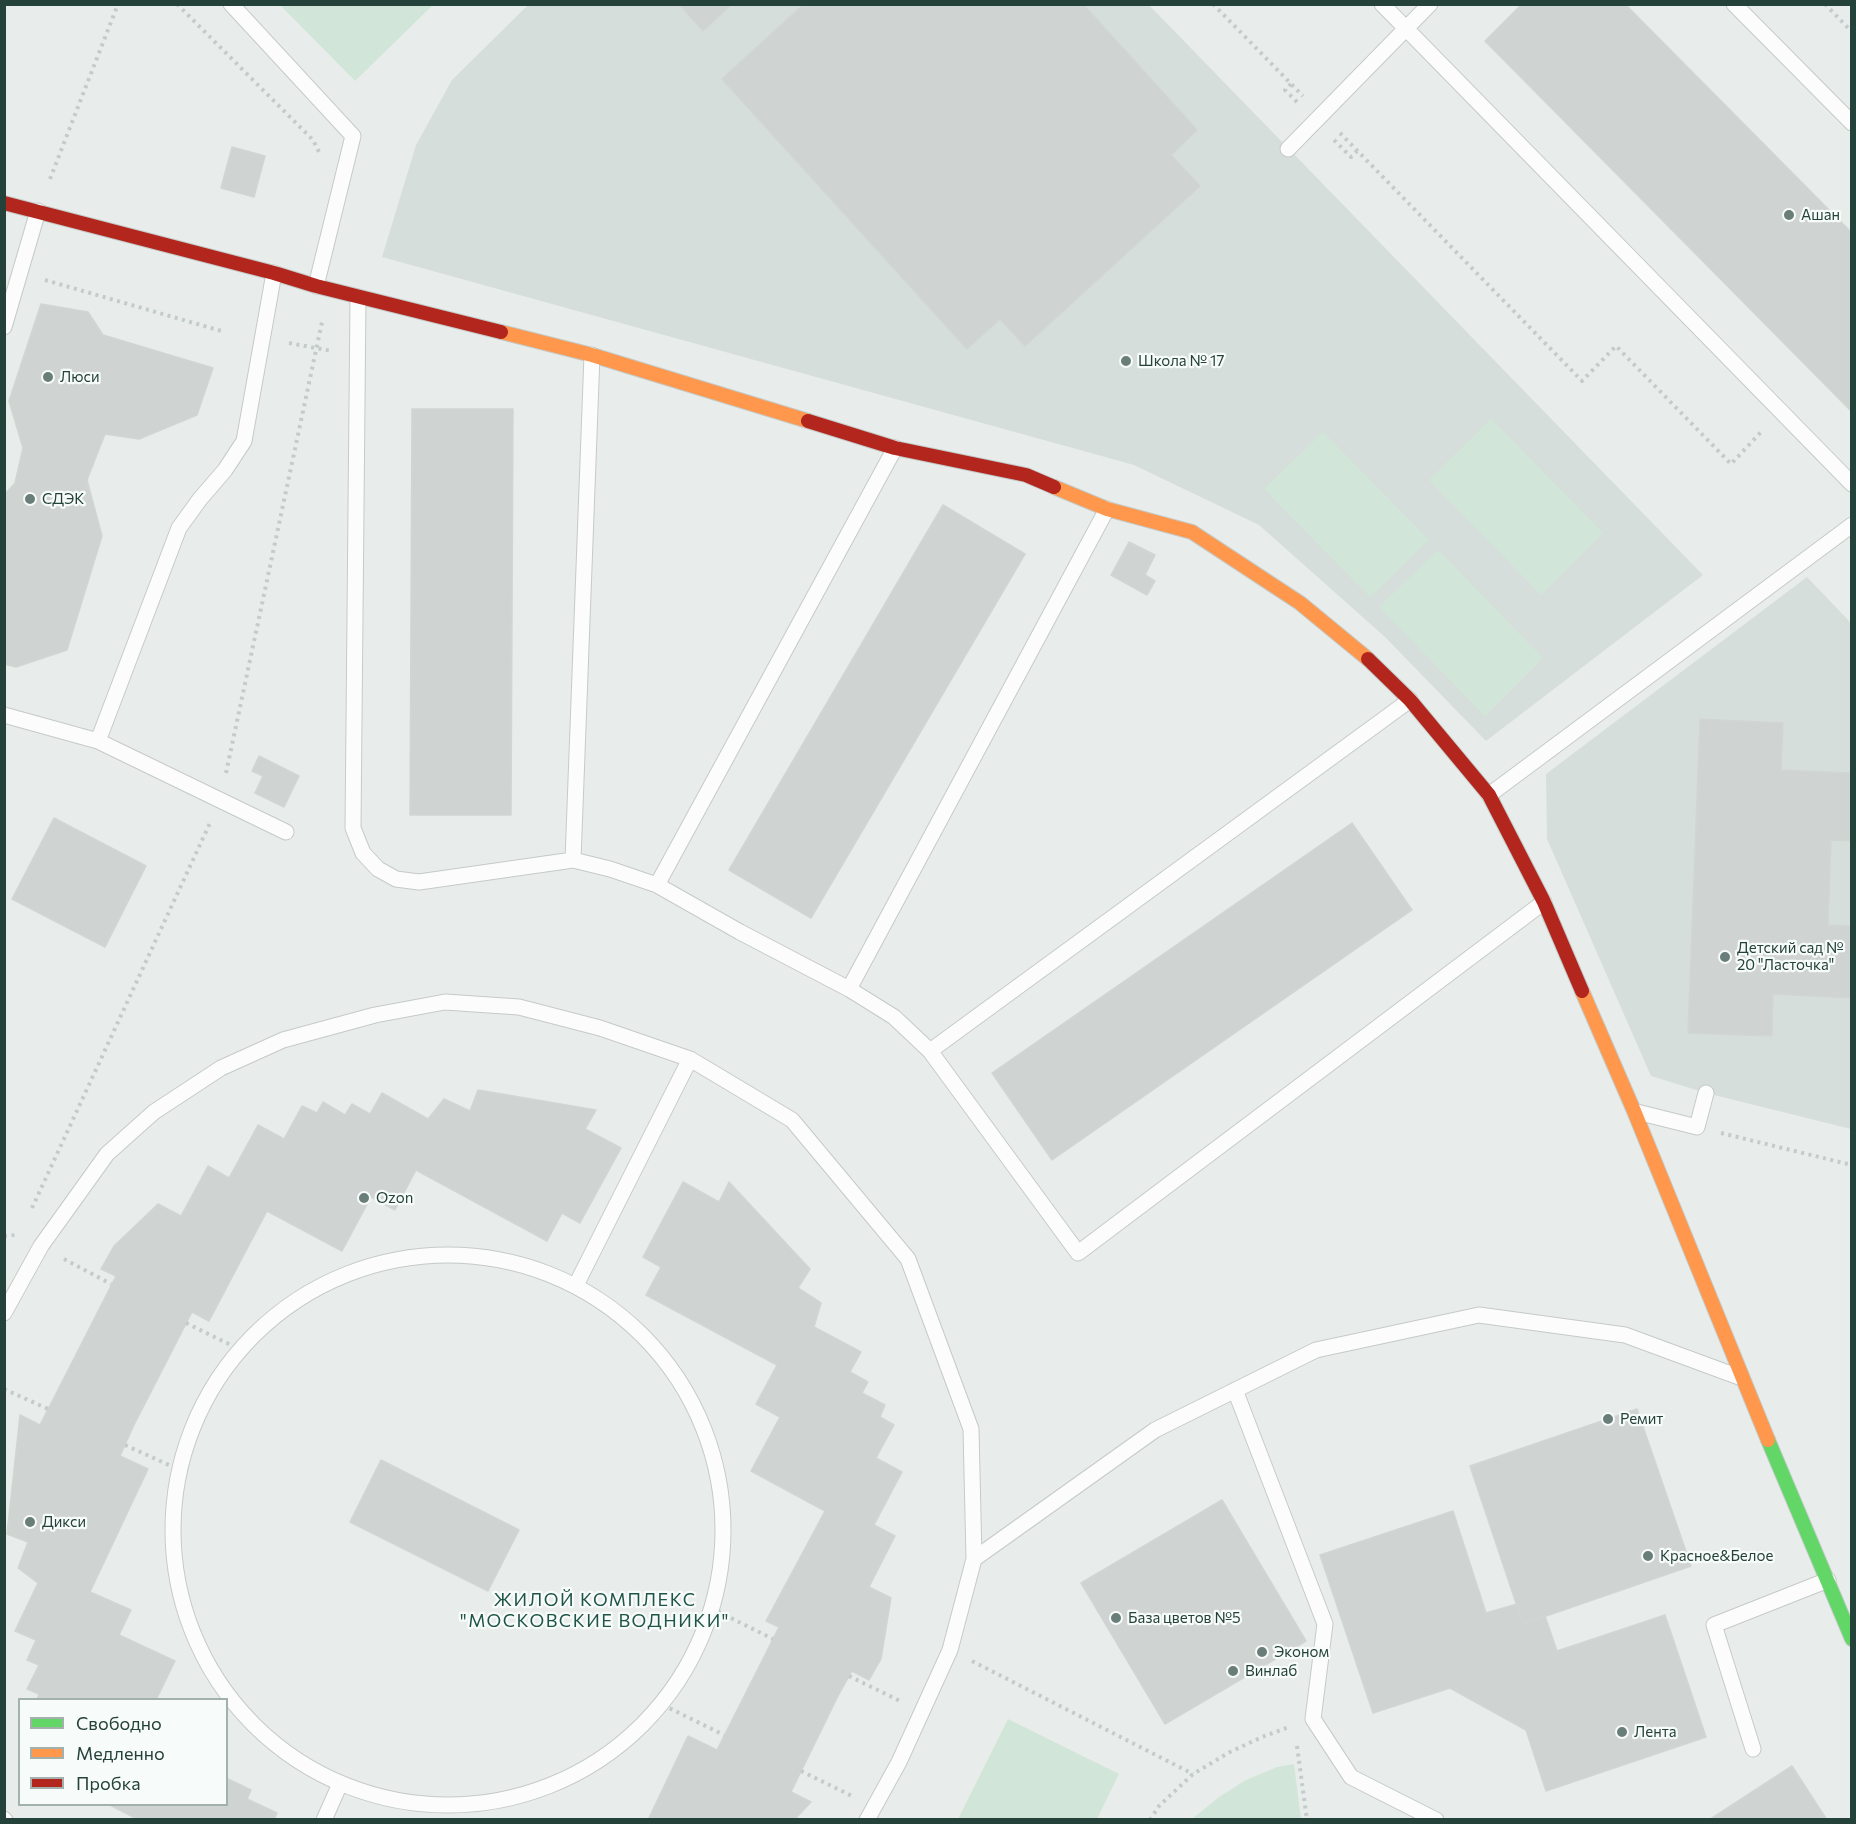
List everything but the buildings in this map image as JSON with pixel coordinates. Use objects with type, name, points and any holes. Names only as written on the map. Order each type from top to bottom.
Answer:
[{"type":"street","points":[[4,203],[358,297],[592,355],[895,448],[1026,475],[1107,509],[1192,532],[1300,603],[1378,667],[1410,700],[1489,795],[1544,902],[1634,1111],[1851,1639]]},
{"type":"lane","points":[[231,4],[353,136],[316,286]]},
{"type":"lane","points":[[1382,4],[1851,484]]},
{"type":"lane","points":[[1288,148],[1430,4]]},
{"type":"lane","points":[[1734,4],[1851,123]]},
{"type":"lane","points":[[4,327],[38,211]]},
{"type":"lane","points":[[98,741],[179,528],[225,470],[244,441],[274,273]]},
{"type":"lane","points":[[358,297],[353,828],[363,853],[378,869],[396,879],[419,882],[573,860],[610,869],[657,885],[849,989],[894,1017],[930,1051],[1078,1253],[1544,902]]},
{"type":"lane","points":[[573,860],[592,355]]},
{"type":"lane","points":[[657,885],[895,448]]},
{"type":"lane","points":[[849,989],[1107,509]]},
{"type":"lane","points":[[1489,795],[1851,525]]},
{"type":"lane","points":[[930,1051],[1410,700]]},
{"type":"lane","points":[[4,715],[98,741],[286,832]]},
{"type":"lane","points":[[4,1313],[41,1246],[107,1154],[154,1112],[221,1068],[283,1040],[375,1015],[445,1002],[519,1007],[600,1028],[690,1059],[792,1120],[909,1259],[971,1429],[974,1559],[950,1650],[899,1762],[871,1813]]},
{"type":"lane","points":[[576,1285],[690,1059]]},
{"type":"lane","points":[[1634,1111],[1697,1127],[1706,1093]]},
{"type":"lane","points":[[433,1254],[506,1260],[576,1285],[636,1327],[683,1384],[713,1451],[725,1540],[707,1627],[663,1705],[597,1765],[515,1800],[426,1807],[339,1786],[264,1739],[207,1669],[176,1586],[172,1497],[198,1411],[239,1349],[294,1300],[360,1268],[433,1254]]},
{"type":"lane","points":[[974,1559],[1155,1430],[1316,1350],[1479,1315],[1625,1335],[1742,1378]]},
{"type":"lane","points":[[1235,1390],[1325,1624],[1313,1719],[1351,1777],[1436,1820]]},
{"type":"lane","points":[[1753,1749],[1714,1625],[1828,1580]]},
{"type":"lane","points":[[324,1820],[339,1786]]},
{"type":"path","points":[[38,211],[118,4]]},
{"type":"path","points":[[177,4],[313,140],[323,162]]},
{"type":"path","points":[[1213,4],[1310,103]]},
{"type":"path","points":[[1825,4],[1851,32]]},
{"type":"path","points":[[1332,125],[1582,381],[1616,346],[1731,464],[1781,412]]},
{"type":"path","points":[[39,175],[62,181]]},
{"type":"path","points":[[38,278],[225,332]]},
{"type":"path","points":[[225,776],[324,316]]},
{"type":"path","points":[[288,343],[358,357]]},
{"type":"path","points":[[30,1213],[210,822]]},
{"type":"path","points":[[1697,1127],[1851,1165]]},
{"type":"path","points":[[4,1236],[20,1234]]},
{"type":"path","points":[[56,1254],[111,1284]]},
{"type":"path","points":[[186,1323],[239,1349]]},
{"type":"path","points":[[4,1389],[48,1409]]},
{"type":"path","points":[[125,1444],[180,1470]]},
{"type":"path","points":[[711,1608],[773,1638]]},
{"type":"path","points":[[950,1650],[1193,1774]]},
{"type":"path","points":[[849,1676],[922,1713]]},
{"type":"path","points":[[663,1705],[724,1735]]},
{"type":"path","points":[[1150,1820],[1159,1806],[1193,1774],[1230,1752],[1262,1737],[1313,1719]]},
{"type":"path","points":[[1295,1725],[1307,1820]]},
{"type":"path","points":[[801,1772],[871,1813]]},
{"type":"shaded area","name":"Школа № 17","points":[[528,5],[1149,5],[1703,575],[1486,741],[1385,637],[1259,525],[1134,465],[382,257],[416,145],[452,80]]},
{"type":"shaded area","name":"Детский сад № 20 \"Ласточка\"","points":[[1807,577],[1851,623],[1851,1129],[1706,1093],[1651,1076],[1547,839],[1546,774]]},
{"type":"green space","points":[[280,5],[433,5],[355,81]]},
{"type":"green space","points":[[1491,419],[1603,533],[1541,595],[1429,480]]},
{"type":"green space","points":[[1323,432],[1429,540],[1370,597],[1264,489]]},
{"type":"green space","points":[[1438,550],[1543,658],[1485,716],[1379,607]]},
{"type":"green space","points":[[1008,1719],[1119,1774],[1097,1819],[958,1819]]},
{"type":"green space","points":[[1294,1764],[1301,1819],[1192,1819],[1219,1797],[1246,1780],[1277,1767]]},
{"type":"traffic: fast","points":[[1768,1440],[1852,1639]]},
{"type":"traffic: slow","points":[[501,332],[592,355],[808,421]]},
{"type":"traffic: slow","points":[[1054,487],[1107,509],[1192,532],[1300,603],[1368,659]]},
{"type":"traffic: slow","points":[[1582,991],[1634,1111],[1768,1440]]},
{"type":"traffic: jam","points":[[4,203],[316,286],[501,332]]},
{"type":"traffic: jam","points":[[808,421],[895,448],[1026,475],[1054,487]]},
{"type":"traffic: jam","points":[[1368,659],[1410,700],[1489,795],[1544,902],[1582,991]]},
{"type":"place","name":"Ашан","points":[[1789,215]]},
{"type":"place","name":"Школа № 17","points":[[1126,361]]},
{"type":"place","name":"Люси","points":[[48,377]]},
{"type":"place","name":"СДЭК","points":[[30,499]]},
{"type":"place","name":"Детский сад № 20 \"Ласточка\"","points":[[1725,957]]},
{"type":"place","name":"Ozon","points":[[364,1198]]},
{"type":"place","name":"Ремит","points":[[1608,1419]]},
{"type":"place","name":"Дикси","points":[[30,1522]]},
{"type":"place","name":"Красное&Белое","points":[[1648,1556]]},
{"type":"place","name":"База цветов №5","points":[[1116,1618]]},
{"type":"place","name":"Эконом","points":[[1262,1652]]},
{"type":"place","name":"Винлаб","points":[[1233,1671]]},
{"type":"place","name":"Лента","points":[[1622,1732]]},
{"type":"district","name":"ЖИЛОЙ КОМПЛЕКС \"МОСКОВСКИЕ ВОДНИКИ\"","points":[[595,1610]]}]
